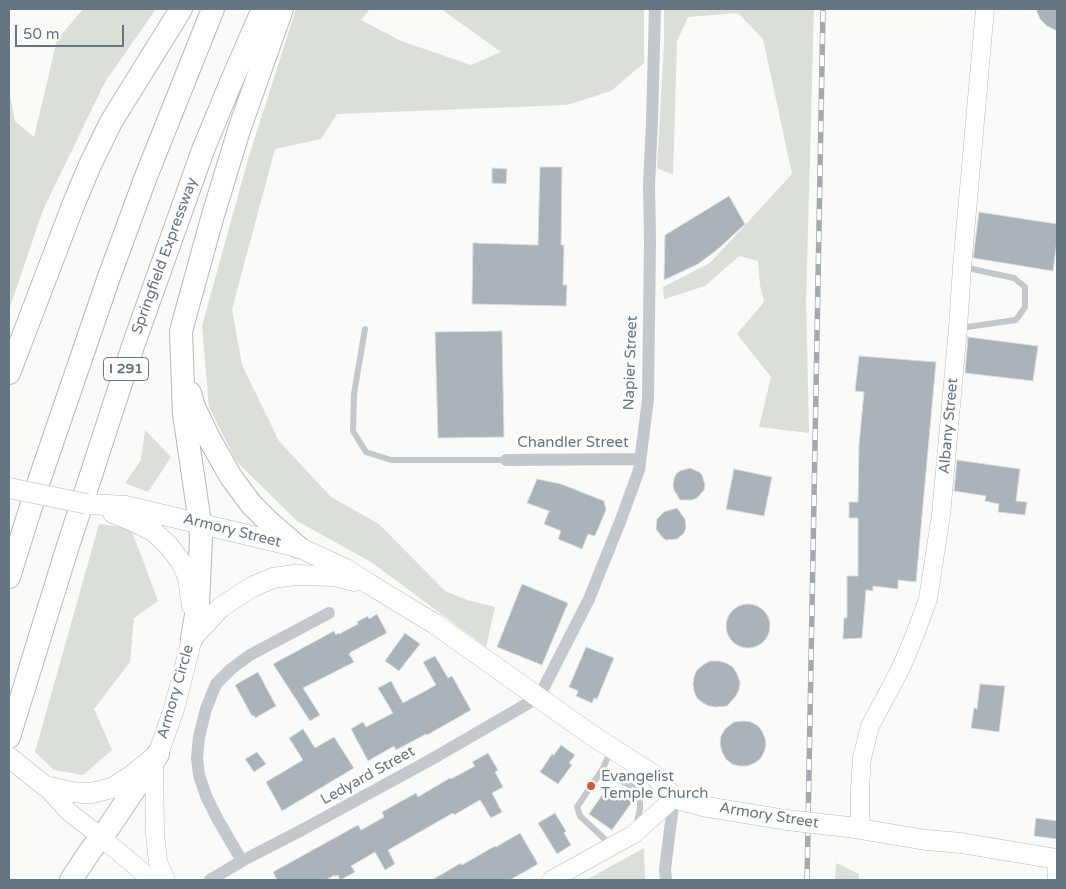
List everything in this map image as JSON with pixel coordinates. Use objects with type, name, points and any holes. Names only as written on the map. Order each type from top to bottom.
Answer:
[{"type":"highway","points":[[9,373],[74,203],[98,148],[111,122],[180,9]]},
{"type":"highway","name":"I 291","points":[[9,577],[38,482],[109,276],[145,179],[213,9]]},
{"type":"highway","name":"Springfield Expressway","points":[[9,737],[72,532],[140,327],[203,150],[263,9]]},
{"type":"highway","points":[[192,633],[198,604],[201,538],[184,414],[181,331],[240,127],[282,9]]},
{"type":"highway","points":[[182,367],[194,407],[231,477],[251,504],[298,547]]},
{"type":"highway","points":[[70,880],[156,757]]},
{"type":"main road","name":"Albany Street","points":[[854,828],[862,758],[870,726],[905,659],[928,598],[941,515],[985,9]]},
{"type":"main road","name":"Armory Street","points":[[9,488],[118,510],[126,506],[200,523],[298,547],[346,569],[435,624],[590,734],[655,776],[674,798],[707,807],[787,820],[854,828],[926,840],[961,843],[1057,859]]},
{"type":"main road","name":"Armory Circle","points":[[9,758],[40,782],[71,792],[92,793],[112,788],[156,757],[174,709],[192,633],[191,594],[188,578],[175,554],[153,531],[133,521],[118,510]]},
{"type":"main road","name":"Armory Street","points":[[192,633],[234,598],[252,587],[273,578],[294,575],[334,576],[368,584]]},
{"type":"main road","points":[[156,757],[155,834],[158,862],[166,880]]},
{"type":"main road","points":[[40,782],[69,812],[152,880]]},
{"type":"main road","points":[[551,880],[634,834],[674,798]]},
{"type":"main road","points":[[1057,859],[1057,880]]},
{"type":"street","name":"Napier Street","points":[[539,697],[589,599],[639,470],[648,399],[649,185],[655,9]]},
{"type":"street","name":"Chandler Street","points":[[506,460],[640,459]]},
{"type":"street","points":[[242,861],[214,812],[199,776],[197,758],[199,737],[206,709],[216,684],[231,669],[250,655],[328,613]]},
{"type":"street","name":"Ledyard Street","points":[[210,880],[432,759],[539,697]]},
{"type":"street","points":[[666,880],[665,869],[674,798]]},
{"type":"lane","points":[[958,328],[1016,320],[1026,307],[1025,287],[1014,278],[962,267]]},
{"type":"lane","points":[[365,329],[354,394],[353,431],[366,452],[390,460],[506,460]]},
{"type":"lane","points":[[612,749],[602,770],[577,807],[580,816],[612,846]]},
{"type":"lane","points":[[602,770],[640,791],[640,809],[634,834]]},
{"type":"shaded area","points":[[83,9],[156,9],[105,82],[43,210],[9,310],[9,89],[15,121],[34,137],[57,40]]},
{"type":"shaded area","points":[[296,9],[370,9],[361,20],[401,41],[471,65],[501,52],[441,9],[644,9],[644,63],[611,91],[567,105],[337,114],[321,139],[275,149],[232,309],[242,365],[279,441],[331,497],[379,524],[445,591],[467,600],[495,607],[486,647],[371,562],[297,521],[236,461],[209,407],[202,326],[249,156]]},
{"type":"shaded area","points":[[664,9],[814,9],[806,301],[809,433],[759,427],[771,377],[737,334],[764,302],[758,261],[739,256],[705,286],[664,299],[663,287],[710,263],[792,174],[763,39],[738,13],[688,17],[677,41],[673,175],[657,168]]},
{"type":"shaded area","points":[[145,430],[171,457],[148,492],[125,483],[141,460]]},
{"type":"shaded area","points":[[99,524],[130,528],[158,601],[134,618],[130,662],[94,709],[112,750],[83,775],[54,770],[35,752]]},
{"type":"shaded area","points":[[644,848],[645,880],[586,880]]},
{"type":"shaded area","points":[[836,863],[859,874],[859,880],[835,880]]},
{"type":"building","points":[[1036,9],[1057,9],[1057,31],[1047,26],[1040,19]]},
{"type":"building","points":[[540,167],[562,167],[561,245],[564,245],[563,285],[567,285],[566,306],[472,304],[473,243],[538,245]]},
{"type":"building","points":[[492,168],[507,169],[506,184],[492,183]]},
{"type":"building","points":[[729,196],[745,224],[718,249],[698,264],[664,280],[665,235]]},
{"type":"building","points":[[979,212],[1057,224],[1053,271],[973,258]]},
{"type":"building","points":[[502,331],[504,437],[438,438],[435,332]]},
{"type":"building","points":[[968,337],[1038,346],[1033,381],[965,373]]},
{"type":"building","points":[[859,356],[936,362],[916,582],[898,580],[898,589],[873,586],[873,591],[866,590],[862,638],[843,639],[844,618],[847,618],[847,576],[858,576],[858,518],[849,518],[849,502],[858,502],[859,445],[864,392],[855,391]]},
{"type":"building","points":[[957,460],[1020,469],[1016,501],[1027,502],[1025,515],[998,512],[999,504],[985,501],[986,496],[954,491]]},
{"type":"building","points":[[690,468],[702,475],[705,485],[704,490],[697,498],[680,500],[674,490],[674,479],[680,471]]},
{"type":"building","points":[[734,469],[772,477],[764,516],[726,509]]},
{"type":"building","points":[[537,479],[561,484],[604,501],[606,510],[595,536],[588,534],[582,549],[558,539],[561,531],[544,524],[549,511],[527,503]]},
{"type":"building","points":[[677,508],[685,519],[686,528],[684,533],[677,539],[666,540],[656,529],[657,519],[664,512]]},
{"type":"building","points":[[522,584],[568,603],[542,665],[497,647]]},
{"type":"building","points":[[748,604],[760,608],[766,614],[770,626],[766,638],[760,644],[748,648],[736,644],[730,638],[726,626],[730,614],[736,608]]},
{"type":"building","points":[[377,614],[387,633],[351,652],[349,654],[354,662],[303,688],[320,715],[310,721],[273,664],[334,631],[336,635],[339,634],[358,624],[357,622],[368,616],[369,619]]},
{"type":"building","points":[[405,633],[420,644],[399,671],[385,661]]},
{"type":"building","points":[[586,647],[614,658],[597,699],[594,698],[592,703],[576,696],[578,691],[569,687]]},
{"type":"building","points":[[435,656],[448,678],[452,676],[471,710],[427,735],[396,750],[394,746],[368,761],[351,729],[363,722],[366,727],[393,713],[378,688],[391,681],[403,703],[436,685],[423,662]]},
{"type":"building","points":[[710,661],[726,663],[733,667],[737,674],[740,682],[739,690],[727,706],[709,706],[697,698],[694,691],[694,677],[697,670]]},
{"type":"building","points":[[258,672],[276,706],[255,718],[254,715],[252,716],[235,685]]},
{"type":"building","points":[[980,684],[1005,686],[999,732],[971,728],[974,708],[977,709]]},
{"type":"building","points":[[744,721],[758,726],[765,738],[766,745],[761,758],[755,763],[739,766],[732,764],[726,759],[720,744],[721,736],[725,729],[734,722]]},
{"type":"building","points":[[303,729],[315,748],[334,737],[354,768],[282,811],[266,782],[303,760],[289,738]]},
{"type":"building","points":[[561,745],[575,755],[569,763],[572,765],[558,784],[540,772],[552,754],[554,755]]},
{"type":"building","points":[[257,752],[266,764],[254,772],[245,759]]},
{"type":"building","points":[[488,753],[498,770],[495,772],[503,787],[492,793],[502,812],[491,818],[480,800],[454,815],[453,813],[388,850],[395,864],[385,870],[375,852],[351,866],[355,872],[340,880],[338,875],[335,877],[335,875],[326,880],[277,880],[273,872],[358,825],[361,830],[365,828],[384,817],[382,812],[416,793],[418,797],[475,766],[472,762]]},
{"type":"building","points":[[609,785],[632,802],[612,830],[589,814]]},
{"type":"building","points":[[555,813],[566,831],[564,833],[571,845],[557,854],[538,823]]},
{"type":"building","points":[[1036,818],[1057,821],[1057,839],[1034,836]]},
{"type":"building","points":[[520,833],[538,864],[510,880],[432,880],[461,863],[462,865]]},
{"type":"railway","points":[[807,880],[823,9]]},
{"type":"place","name":"Evangelist Temple Church","points":[[591,786]]}]
